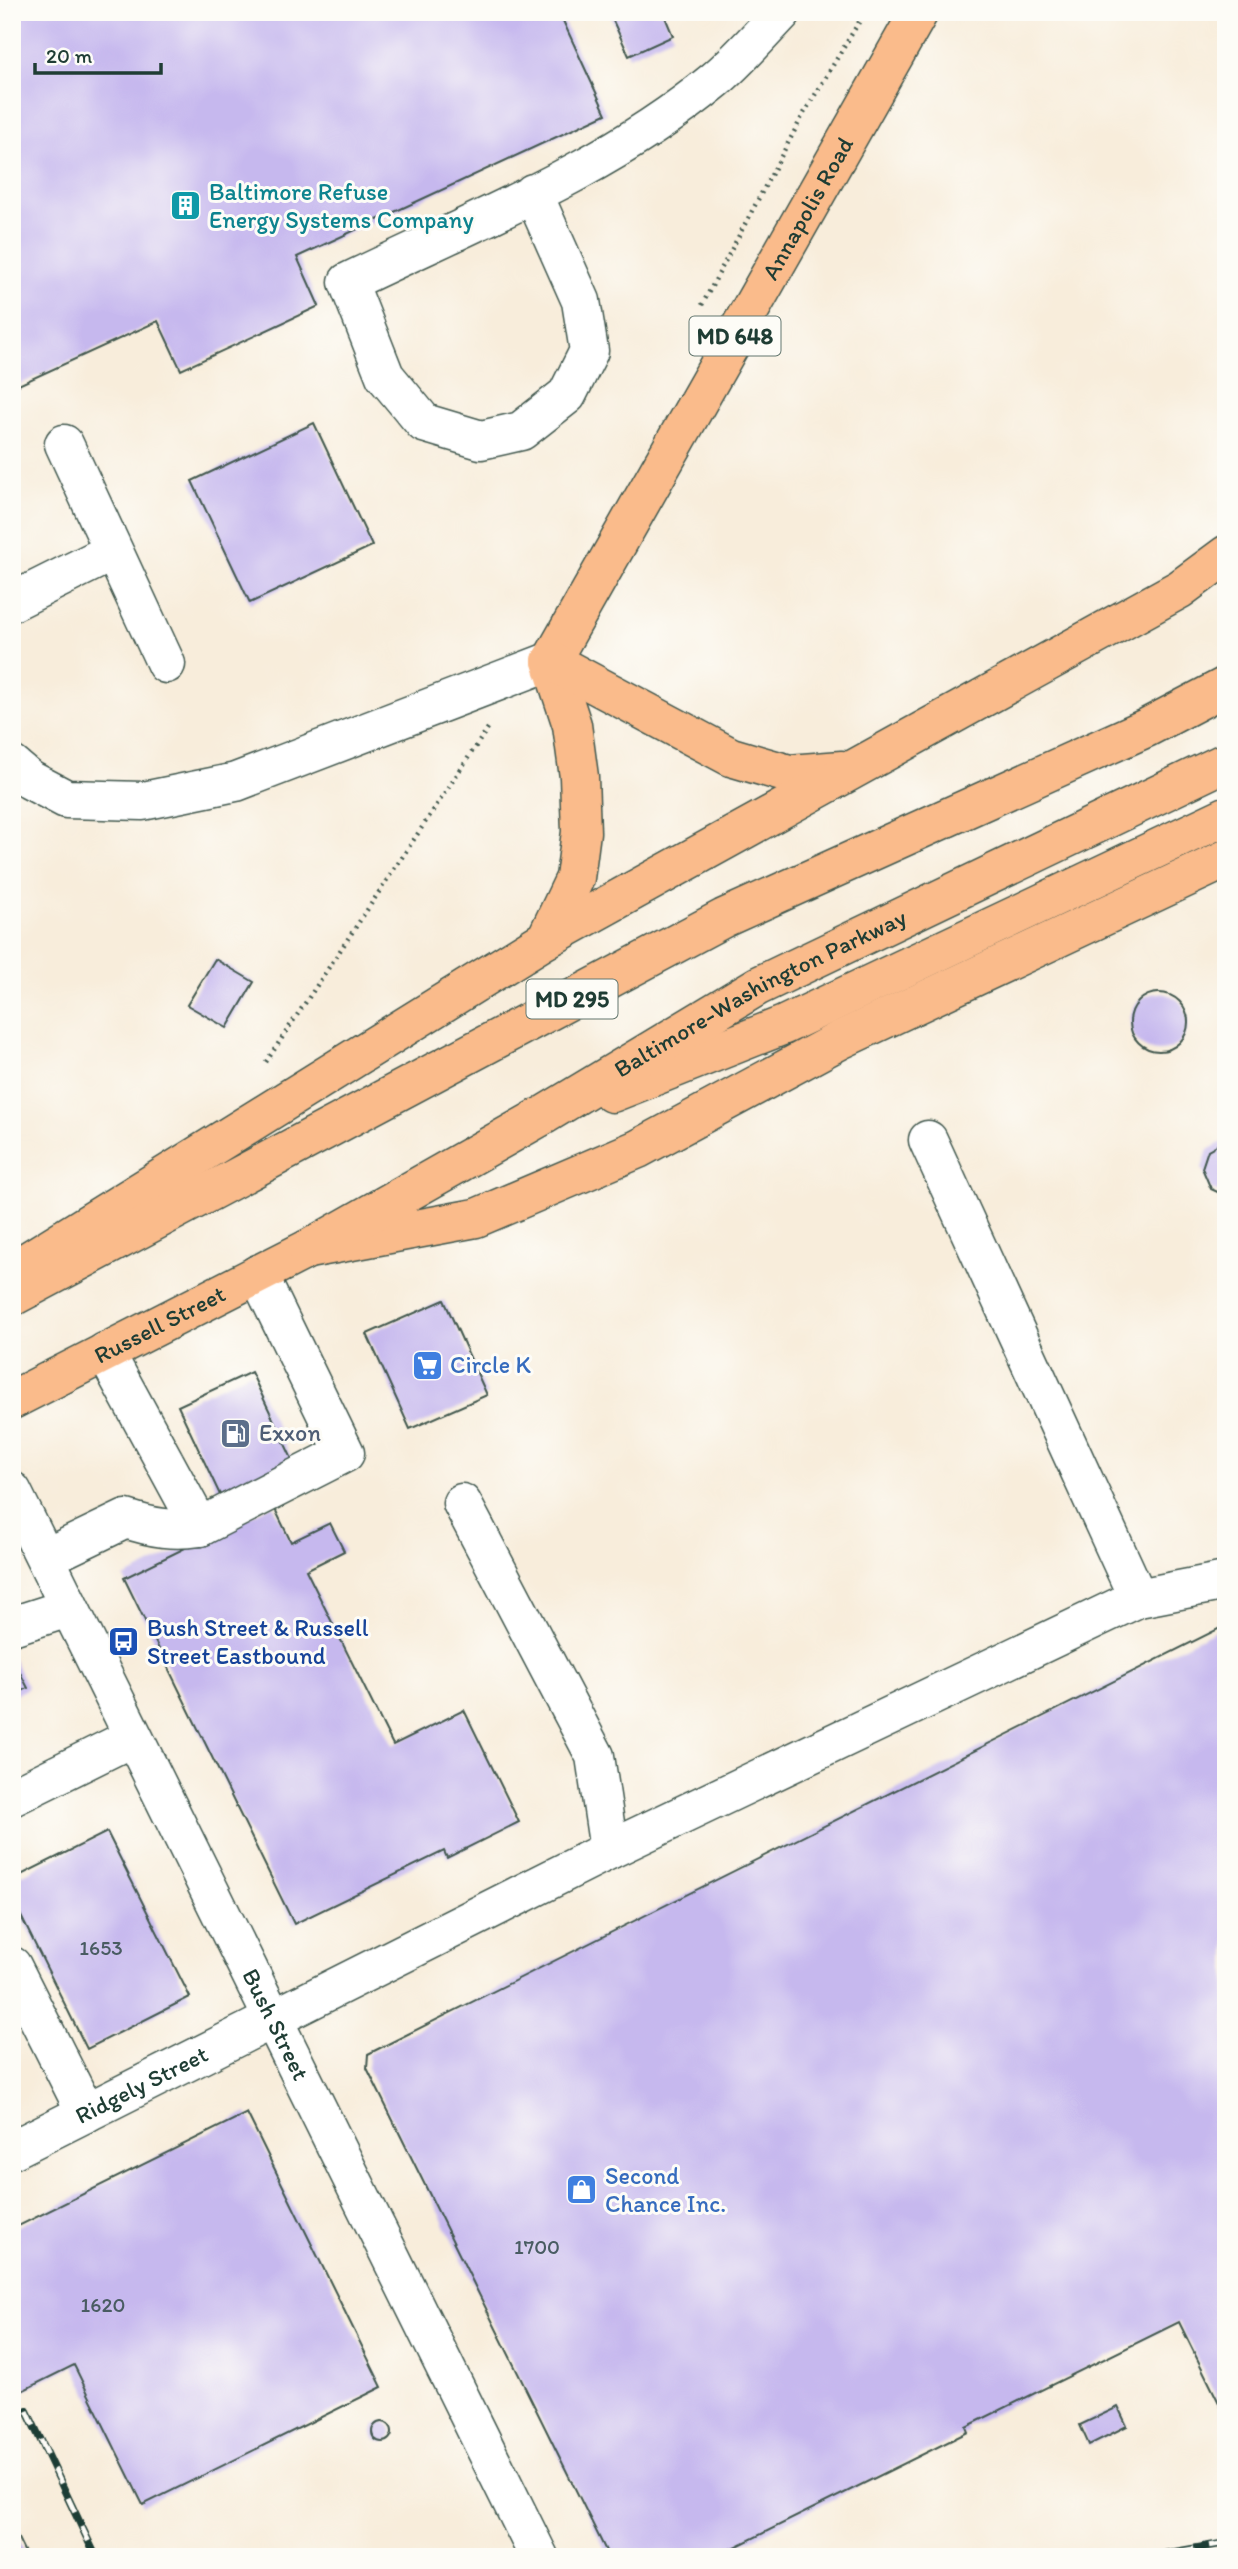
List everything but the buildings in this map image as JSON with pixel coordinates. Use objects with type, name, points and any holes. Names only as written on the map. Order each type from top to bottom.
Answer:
[{"type":"main road","name":"Annapolis Road","points":[[551,661],[919,12]]},
{"type":"main road","points":[[12,1271],[547,939],[1180,589],[1226,555]]},
{"type":"main road","points":[[551,661],[731,757],[789,774],[851,770]]},
{"type":"main road","points":[[547,939],[575,878],[581,832],[579,777],[572,725],[551,661]]},
{"type":"main road","name":"MD 295","points":[[12,1297],[724,918],[1146,728],[1226,686]]},
{"type":"main road","name":"Baltimore-Washington Parkway","points":[[308,1249],[544,1115],[758,986],[1226,762]]},
{"type":"main road","points":[[544,1115],[648,1081],[784,1025],[1211,822]]},
{"type":"main road","points":[[308,1249],[476,1218],[488,1213],[638,1149],[839,1040],[1226,859]]},
{"type":"main road","name":"Russell Street","points":[[12,1400],[308,1249]]},
{"type":"street","points":[[533,192],[581,301],[590,351],[567,394],[521,431],[481,440],[424,423],[385,376],[348,282],[533,192],[627,142],[716,80],[782,12]]},
{"type":"street","points":[[64,444],[166,664]]},
{"type":"street","points":[[12,602],[112,552]]},
{"type":"street","points":[[12,765],[30,780],[66,799],[143,800],[236,782],[551,661]]},
{"type":"street","points":[[928,1140],[1138,1598]]},
{"type":"street","points":[[47,1557],[126,1519],[150,1528],[176,1531],[201,1527],[345,1453],[258,1275]]},
{"type":"street","points":[[105,1352],[201,1527]]},
{"type":"street","name":"Bush Street","points":[[12,1491],[47,1557],[68,1608],[539,2557]]},
{"type":"street","points":[[462,1503],[595,1756],[609,1850]]},
{"type":"street","name":"Ridgely Street","points":[[12,2150],[274,2021],[609,1850],[1138,1598],[1226,1581]]},
{"type":"street","points":[[12,1626],[68,1608]]},
{"type":"street","points":[[12,1797],[133,1737]]},
{"type":"street","points":[[12,1966],[86,2113]]},
{"type":"railway","points":[[27,2411],[96,2557]]},
{"type":"railway","points":[[1147,2557],[1226,2543]]},
{"type":"place","name":"Baltimore Refuse Energy Systems Company","points":[[186,206]]},
{"type":"place","name":"Circle K","points":[[427,1365]]},
{"type":"place","name":"Exxon","points":[[236,1433]]},
{"type":"place","name":"Bush Street & Russell Street Eastbound","points":[[124,1642]]},
{"type":"place","name":"Second Chance Inc.","points":[[582,2190]]}]
